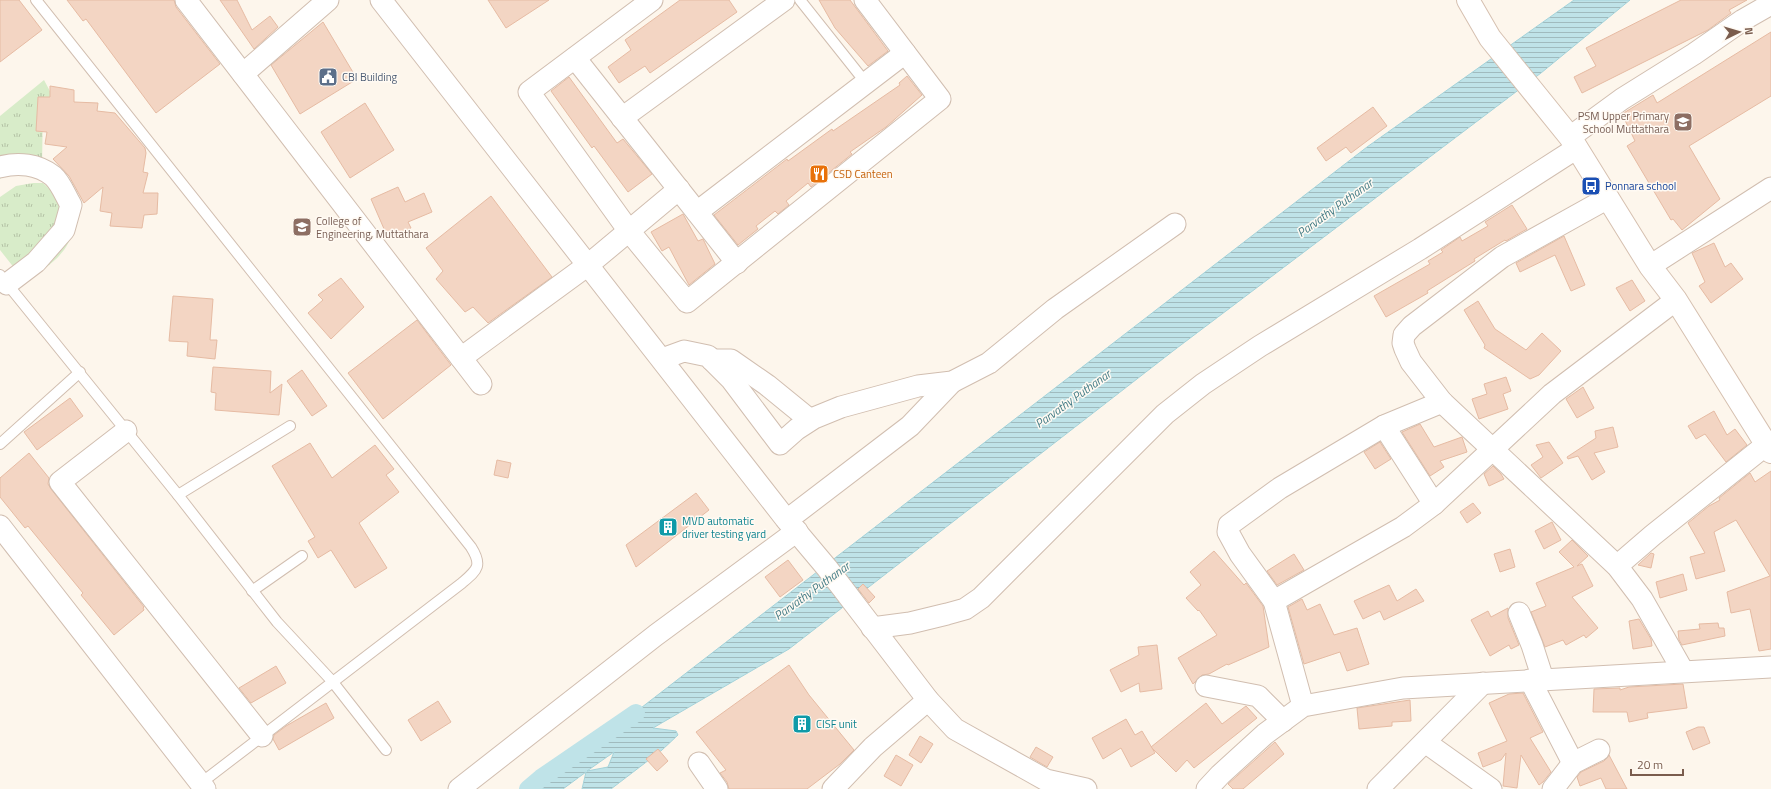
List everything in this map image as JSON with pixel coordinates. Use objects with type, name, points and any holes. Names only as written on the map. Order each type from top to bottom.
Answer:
[{"type":"main road","points":[[1468,0],[1490,38],[1574,143],[1650,266],[1676,300],[1769,447]]},
{"type":"street","points":[[186,0],[481,384]]},
{"type":"street","points":[[243,74],[328,0]]},
{"type":"street","points":[[381,0],[792,526],[827,568],[928,700],[954,729],[1041,784],[1086,789]]},
{"type":"street","points":[[652,0],[529,92],[629,231],[687,302],[940,100],[865,0]]},
{"type":"street","points":[[622,118],[784,0]]},
{"type":"street","points":[[866,620],[910,623],[965,609],[982,598],[1165,414],[1203,384],[1260,346],[1400,261],[1574,143],[1622,99],[1694,54],[1743,20],[1771,4]]},
{"type":"street","points":[[697,212],[904,53]]},
{"type":"street","points":[[575,58],[737,263]]},
{"type":"street","points":[[0,167],[13,163],[33,165],[54,177],[72,206],[64,230],[36,262],[4,279]]},
{"type":"street","points":[[1650,266],[1771,188]]},
{"type":"street","points":[[461,358],[588,265],[679,190]]},
{"type":"street","points":[[1608,198],[1502,257],[1412,326],[1404,335],[1403,343],[1411,362],[1442,402],[1616,566],[1642,599],[1683,671]]},
{"type":"street","points":[[459,789],[792,526],[910,426],[952,382],[988,363],[1055,308],[1175,224]]},
{"type":"street","points":[[1274,601],[1403,527],[1434,504],[1552,394],[1676,300]]},
{"type":"street","points":[[662,359],[684,351],[708,356],[731,379],[780,444],[810,420],[841,407],[918,386],[952,382]]},
{"type":"street","points":[[712,360],[732,360],[767,385],[810,420]]},
{"type":"street","points":[[1304,706],[1274,601],[1240,554],[1228,532],[1229,525],[1280,488],[1384,426],[1442,402]]},
{"type":"street","points":[[1384,426],[1434,504]]},
{"type":"street","points":[[126,431],[60,482],[262,736]]},
{"type":"street","points":[[1616,566],[1653,535],[1769,447]]},
{"type":"street","points":[[0,526],[203,786]]},
{"type":"street","points":[[1519,613],[1532,645],[1537,680],[1573,763]]},
{"type":"street","points":[[1207,789],[1220,775],[1266,734],[1304,706],[1403,688],[1771,667]]},
{"type":"street","points":[[1378,789],[1483,683]]},
{"type":"street","points":[[1206,686],[1258,696],[1283,721]]},
{"type":"street","points":[[833,789],[873,747],[928,700]]},
{"type":"street","points":[[1425,742],[1491,789]]},
{"type":"street","points":[[1553,789],[1573,763],[1599,750]]},
{"type":"street","points":[[699,763],[717,789]]},
{"type":"lane","points":[[36,0],[476,555],[478,563],[476,570],[470,576],[262,736],[203,786]]},
{"type":"lane","points":[[800,0],[866,83]]},
{"type":"lane","points":[[4,279],[178,495],[277,622],[332,682],[386,750]]},
{"type":"lane","points":[[0,444],[80,372]]},
{"type":"lane","points":[[178,495],[290,426]]},
{"type":"lane","points":[[252,591],[302,556]]},
{"type":"green space","points":[[44,80],[52,95],[43,102],[42,166],[13,169],[0,179],[0,116]]},
{"type":"green space","points":[[43,183],[55,194],[66,207],[71,216],[72,225],[71,235],[63,251],[49,265],[26,283],[0,250],[0,197],[16,186]]},
{"type":"water","points":[[1574,0],[1630,0],[1541,73],[1173,351],[789,649],[653,728],[676,731],[678,735],[662,750],[611,789],[582,789],[586,772],[563,789],[536,789],[1367,147]],"holes":[[[614,752],[608,767],[587,771]]]},
{"type":"building","points":[[0,0],[19,0],[42,30],[0,62]]},
{"type":"building","points":[[67,0],[174,0],[176,7],[220,64],[156,113],[86,19],[83,21]]},
{"type":"building","points":[[220,0],[237,0],[252,30],[270,16],[278,27],[254,49]]},
{"type":"building","points":[[488,0],[549,0],[506,28]]},
{"type":"building","points":[[680,0],[729,0],[737,12],[650,73],[645,66],[619,83],[608,67],[631,50],[625,40]]},
{"type":"building","points":[[819,0],[850,0],[888,51],[868,66],[835,28]]},
{"type":"building","points":[[1681,0],[1747,0],[1729,10],[1731,13],[1708,30],[1582,93],[1574,77],[1596,66],[1586,48]]},
{"type":"building","points":[[323,22],[357,79],[300,114],[271,65]]},
{"type":"building","name":"PSM Upper Primary School Muttathara","points":[[1771,32],[1771,96],[1689,146],[1720,199],[1682,230],[1673,219],[1671,220],[1627,146],[1635,141],[1622,114],[1653,95],[1657,103]]},
{"type":"building","points":[[907,76],[922,95],[886,127],[850,152],[852,154],[811,187],[808,183],[786,201],[789,205],[778,214],[775,211],[756,226],[758,229],[738,245],[714,215],[787,159],[788,161],[832,129],[833,131],[900,85],[899,83]]},
{"type":"building","points":[[569,77],[617,143],[623,139],[652,174],[628,192],[594,146],[592,148],[551,91]]},
{"type":"building","points":[[50,86],[74,90],[74,102],[98,103],[97,111],[115,113],[145,148],[146,153],[143,172],[148,173],[143,193],[158,193],[157,214],[144,215],[142,228],[110,226],[112,213],[100,211],[103,187],[84,203],[69,176],[53,159],[67,147],[45,144],[47,132],[36,131],[38,97],[50,97]]},
{"type":"building","points":[[365,103],[394,150],[350,178],[321,132]]},
{"type":"building","points":[[1373,107],[1387,126],[1351,153],[1346,147],[1326,161],[1317,148]]},
{"type":"building","points":[[398,187],[405,202],[424,193],[432,212],[408,222],[411,228],[388,238],[371,199]]},
{"type":"building","points":[[491,196],[552,277],[488,323],[473,307],[465,312],[436,279],[443,271],[426,248]]},
{"type":"building","points":[[1512,205],[1527,229],[1506,241],[1505,240],[1474,259],[1475,261],[1427,291],[1428,293],[1386,317],[1374,296],[1430,264],[1428,261],[1443,252],[1441,250],[1460,237],[1462,241],[1488,226],[1485,222]]},
{"type":"building","points":[[683,214],[698,241],[703,239],[715,264],[689,285],[669,247],[662,251],[651,232]]},
{"type":"building","points":[[1564,236],[1585,285],[1571,291],[1555,255],[1520,272],[1516,263]]},
{"type":"building","points":[[1714,243],[1725,267],[1731,263],[1743,279],[1711,303],[1699,286],[1705,282],[1692,253]]},
{"type":"building","points":[[341,278],[364,307],[331,339],[308,313],[323,300],[318,295]]},
{"type":"building","points":[[1632,280],[1645,301],[1630,311],[1616,288]]},
{"type":"building","points":[[173,296],[213,299],[210,340],[217,340],[215,359],[187,356],[188,342],[169,341]]},
{"type":"building","points":[[1478,301],[1495,329],[1526,350],[1542,333],[1561,351],[1539,375],[1530,379],[1484,348],[1485,345],[1464,310]]},
{"type":"building","points":[[417,320],[451,365],[383,419],[348,373]]},
{"type":"building","points":[[213,367],[271,371],[270,393],[282,384],[279,415],[215,410],[216,393],[211,392]]},
{"type":"building","points":[[302,370],[327,406],[312,416],[287,381]]},
{"type":"building","points":[[1506,377],[1511,391],[1503,394],[1508,409],[1479,419],[1472,399],[1487,394],[1484,384]]},
{"type":"building","points":[[1583,387],[1594,408],[1577,418],[1566,399]]},
{"type":"building","points":[[70,398],[83,416],[37,450],[24,432]]},
{"type":"building","points":[[1714,411],[1727,435],[1735,429],[1747,445],[1726,462],[1705,434],[1696,439],[1688,426]]},
{"type":"building","points":[[1420,424],[1434,447],[1462,437],[1467,452],[1440,461],[1444,467],[1430,476],[1402,432]]},
{"type":"building","points":[[1613,427],[1618,447],[1594,453],[1605,472],[1592,480],[1578,456],[1568,459],[1567,457],[1596,438],[1595,431]]},
{"type":"building","points":[[1380,442],[1391,459],[1375,469],[1364,452]]},
{"type":"building","points":[[1549,442],[1563,463],[1541,478],[1531,465],[1543,457],[1536,445]]},
{"type":"building","points":[[310,443],[332,478],[375,445],[394,469],[386,475],[399,492],[359,523],[387,568],[355,588],[331,550],[318,558],[308,541],[315,537],[272,466]]},
{"type":"building","points":[[29,453],[49,478],[48,484],[51,489],[144,607],[144,610],[114,635],[81,595],[83,593],[28,526],[25,528],[0,497],[0,478]]},
{"type":"building","points":[[497,460],[511,463],[508,478],[494,475]]},
{"type":"building","points":[[1493,466],[1504,479],[1489,486],[1484,474]]},
{"type":"building","points":[[1771,471],[1771,649],[1759,651],[1750,609],[1731,613],[1727,592],[1770,576],[1736,520],[1714,532],[1725,571],[1696,579],[1690,557],[1705,553],[1688,523],[1709,506],[1720,500],[1719,498],[1750,473],[1755,482]]},
{"type":"building","name":"MVD automatic driver testing yard","points":[[696,493],[709,510],[636,567],[626,545]]},
{"type":"building","points":[[1473,503],[1481,513],[1467,523],[1460,512]]},
{"type":"building","points":[[1552,522],[1561,540],[1544,549],[1535,531]]},
{"type":"building","points":[[1572,540],[1588,556],[1577,566],[1582,564],[1593,586],[1572,597],[1598,628],[1586,638],[1584,635],[1566,645],[1563,640],[1545,647],[1531,612],[1546,606],[1536,583],[1574,567],[1559,552]]},
{"type":"building","points":[[1510,549],[1515,567],[1500,572],[1494,554]]},
{"type":"building","points":[[1214,551],[1244,585],[1246,583],[1263,606],[1269,647],[1228,665],[1227,664],[1209,674],[1202,675],[1193,684],[1178,658],[1217,635],[1199,610],[1198,611],[1186,598],[1201,585],[1190,572]]},
{"type":"building","points":[[1651,553],[1654,554],[1651,568],[1638,565]]},
{"type":"building","points":[[1294,554],[1304,570],[1277,585],[1267,571]]},
{"type":"building","points":[[788,560],[803,580],[780,597],[765,577]]},
{"type":"building","points":[[1683,574],[1687,590],[1660,598],[1656,582]]},
{"type":"building","points":[[863,584],[875,597],[869,603],[858,589]]},
{"type":"building","points":[[1389,585],[1397,601],[1416,589],[1424,601],[1384,620],[1380,611],[1363,619],[1354,601]]},
{"type":"building","points":[[1302,599],[1307,610],[1320,604],[1334,635],[1357,628],[1369,664],[1347,671],[1340,652],[1304,664],[1288,607]]},
{"type":"building","points":[[1508,608],[1508,618],[1519,645],[1511,649],[1509,645],[1490,656],[1471,620],[1488,611],[1491,617]]},
{"type":"building","points":[[1639,619],[1651,639],[1652,646],[1633,649],[1629,621]]},
{"type":"building","points":[[1718,623],[1719,628],[1724,628],[1725,636],[1682,645],[1679,640],[1678,631],[1700,629],[1699,624]]},
{"type":"building","points":[[1157,645],[1162,689],[1140,692],[1139,683],[1121,692],[1110,670],[1139,655],[1138,647]]},
{"type":"building","name":"CISF unit","points":[[789,665],[809,695],[854,750],[840,764],[807,789],[729,789],[727,782],[720,773],[726,770],[696,732]]},
{"type":"building","points":[[276,666],[286,683],[251,703],[239,688]]},
{"type":"building","points":[[1683,684],[1687,708],[1647,713],[1648,718],[1629,722],[1627,712],[1593,712],[1594,689],[1620,688],[1620,690],[1629,687]]},
{"type":"building","points":[[1523,693],[1543,732],[1530,738],[1551,772],[1539,785],[1521,755],[1517,788],[1503,786],[1506,753],[1501,760],[1483,767],[1478,753],[1507,741],[1489,703],[1509,694]]},
{"type":"building","points":[[1410,700],[1411,721],[1392,722],[1392,726],[1359,729],[1357,708]]},
{"type":"building","points":[[438,701],[451,722],[421,741],[408,720]]},
{"type":"building","points":[[326,703],[334,718],[279,750],[273,739],[274,735],[286,726]]},
{"type":"building","points":[[1206,703],[1222,724],[1246,706],[1257,718],[1194,768],[1187,760],[1176,772],[1151,747]]},
{"type":"building","points":[[1126,719],[1135,735],[1142,731],[1155,753],[1131,767],[1121,748],[1103,759],[1092,738]]},
{"type":"building","points":[[1698,727],[1704,727],[1710,743],[1693,750],[1686,732]]},
{"type":"building","points":[[920,736],[933,744],[921,763],[909,755]]},
{"type":"building","points":[[1275,742],[1284,754],[1243,789],[1233,789],[1228,784]]},
{"type":"building","points":[[1036,747],[1053,757],[1047,767],[1030,757]]},
{"type":"building","points":[[658,749],[668,761],[657,771],[646,759]]},
{"type":"building","points":[[896,755],[913,765],[901,786],[884,776]]},
{"type":"building","points":[[1609,755],[1627,789],[1606,789],[1601,778],[1580,786],[1577,777],[1581,772],[1604,761]]},
{"type":"waterway","name":"Parvathy Puthanar","points":[[528,789],[541,778],[636,713]]},
{"type":"place","name":"CBI Building","points":[[328,77]]},
{"type":"place","name":"PSM Upper Primary School Muttathara","points":[[1683,122]]},
{"type":"place","name":"CSD Canteen","points":[[819,174]]},
{"type":"place","name":"Ponnara school","points":[[1591,186]]},
{"type":"place","name":"College of Engineering, Muttathara","points":[[302,227]]},
{"type":"place","name":"MVD automatic driver testing yard","points":[[668,527]]},
{"type":"place","name":"CISF unit","points":[[802,724]]}]
